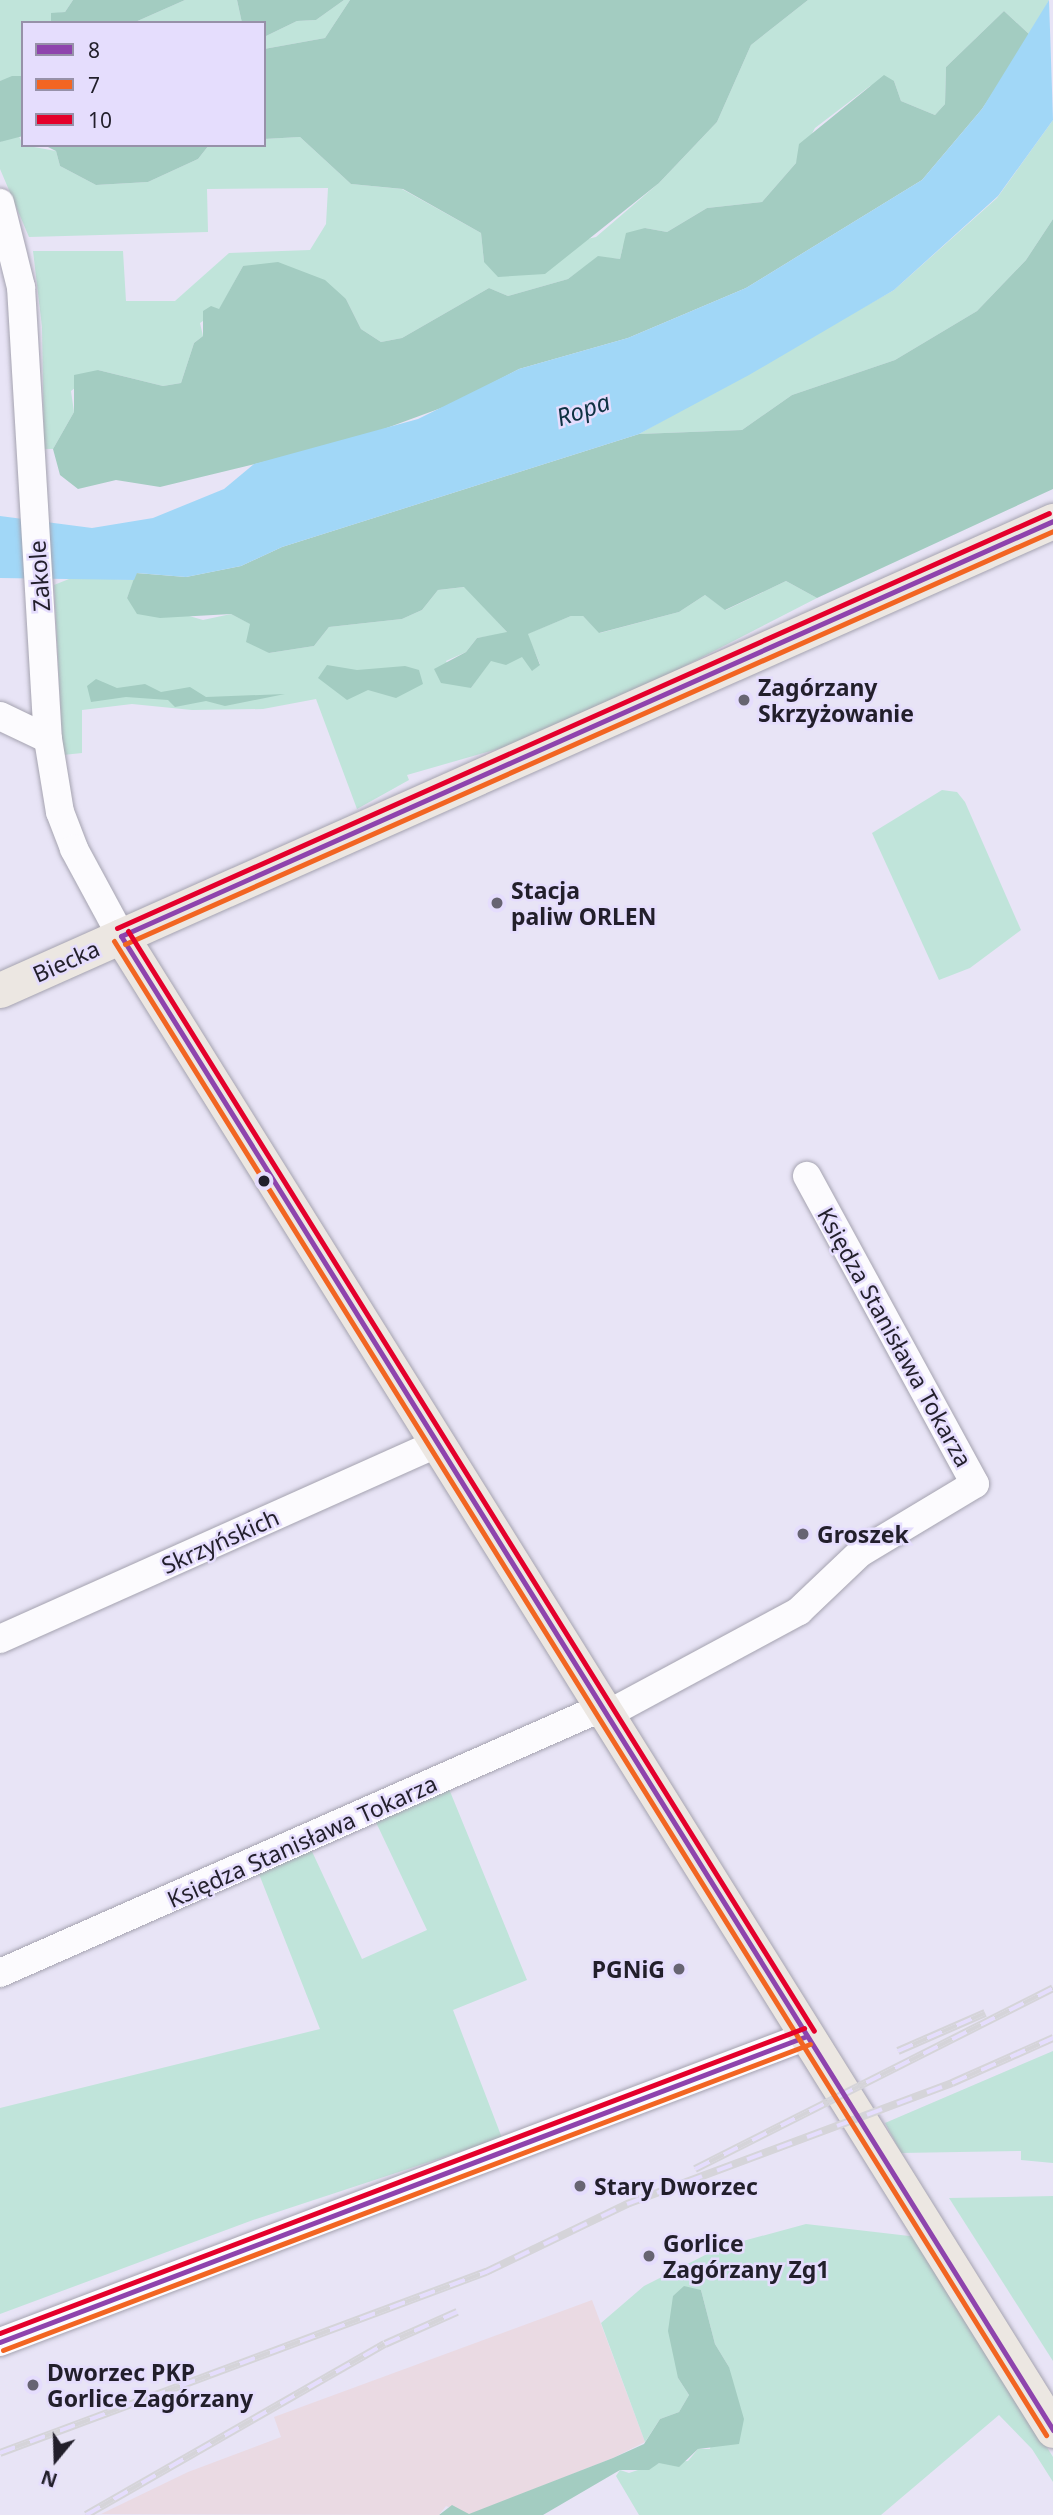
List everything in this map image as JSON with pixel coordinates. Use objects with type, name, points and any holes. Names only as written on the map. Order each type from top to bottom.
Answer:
[{"type":"main road","name":"Biecka","points":[[0,990],[1053,521]]},
{"type":"main road","points":[[121,936],[1053,2430]]},
{"type":"street","name":"Zakole","points":[[0,203],[21,287],[48,739],[61,812],[74,849],[121,936]]},
{"type":"street","points":[[0,716],[48,739]]},
{"type":"street","name":"Księdza Stanisława Tokarza","points":[[0,1973],[605,1711],[799,1611],[860,1553],[975,1484],[807,1177]]},
{"type":"street","name":"Skrzyńskich","points":[[0,1639],[439,1443]]},
{"type":"street","points":[[0,2342],[807,2036]]},
{"type":"shaded area","points":[[592,2300],[645,2442],[613,2458],[468,2515],[446,2506],[439,2515],[101,2514],[188,2472],[281,2437],[274,2417]]},
{"type":"green space","points":[[0,0],[73,0],[65,12],[51,14],[51,21],[21,21],[21,76],[0,81]]},
{"type":"green space","points":[[73,0],[185,0],[138,21],[51,21],[51,13],[65,12]]},
{"type":"green space","points":[[185,0],[237,0],[242,21],[138,21]]},
{"type":"green space","points":[[237,0],[344,0],[316,20],[297,21],[266,36],[266,21],[242,21]]},
{"type":"green space","points":[[344,0],[350,0],[325,38],[266,49],[266,36],[297,21],[316,20]]},
{"type":"green space","points":[[350,0],[808,0],[751,45],[717,122],[659,183],[545,274],[498,277],[484,262],[481,233],[403,189],[351,184],[300,137],[266,139],[266,49],[325,38]]},
{"type":"green space","points":[[808,0],[1049,0],[1031,36],[1004,11],[946,67],[945,104],[935,115],[901,101],[894,81],[870,86],[815,128],[796,163],[762,202],[707,208],[667,232],[645,228],[623,246],[620,259],[598,257],[568,279],[508,296],[489,288],[402,338],[381,342],[361,329],[346,299],[243,266],[219,310],[200,323],[203,336],[194,343],[181,383],[163,386],[98,370],[71,391],[74,412],[53,449],[44,449],[42,327],[33,251],[123,251],[126,301],[175,301],[229,253],[310,250],[326,224],[328,188],[207,189],[208,232],[29,237],[0,169],[0,142],[18,134],[21,147],[56,151],[60,166],[96,185],[148,182],[198,159],[207,147],[266,147],[266,139],[300,137],[351,184],[402,189],[481,233],[484,262],[596,237],[660,182],[717,122],[751,45]]},
{"type":"green space","points":[[1004,11],[1031,36],[982,109],[922,180],[746,288],[628,338],[519,369],[452,404],[354,440],[160,487],[116,480],[78,489],[60,475],[53,449],[74,412],[74,375],[98,370],[163,386],[181,383],[194,343],[203,336],[203,311],[211,306],[219,309],[243,266],[278,262],[325,280],[346,299],[361,329],[381,342],[402,338],[489,288],[508,296],[568,279],[598,256],[620,259],[626,233],[645,228],[667,232],[707,208],[762,202],[796,163],[799,144],[884,75],[894,81],[901,101],[935,115],[945,104],[946,67]]},
{"type":"green space","points":[[21,76],[21,137],[0,142],[0,81]]},
{"type":"green space","points":[[1053,120],[1053,219],[1026,260],[977,311],[895,360],[792,395],[742,430],[639,434],[894,290],[997,198]]},
{"type":"green space","points":[[48,147],[207,147],[198,159],[148,182],[96,185],[60,166],[56,151]]},
{"type":"green space","points":[[1053,219],[1053,489],[817,598],[786,581],[725,610],[705,595],[679,612],[599,633],[583,616],[571,616],[528,634],[540,665],[532,671],[522,657],[506,665],[491,661],[471,688],[441,683],[434,669],[466,652],[477,638],[507,632],[464,587],[438,590],[422,610],[402,619],[329,627],[314,646],[269,653],[246,642],[250,624],[231,614],[160,618],[137,614],[127,598],[136,573],[186,577],[241,566],[282,547],[639,434],[742,430],[792,395],[895,360],[977,311],[1026,260]]},
{"type":"green space","points":[[74,577],[134,580],[127,598],[203,620],[231,614],[251,624],[269,653],[314,646],[329,627],[402,619],[422,610],[438,590],[465,587],[508,633],[477,638],[466,652],[446,661],[457,682],[471,688],[491,660],[522,656],[533,670],[540,664],[527,634],[571,616],[583,616],[600,633],[679,612],[705,595],[726,610],[786,581],[817,598],[656,681],[508,746],[407,775],[409,780],[357,809],[316,699],[263,709],[192,710],[132,704],[82,710],[82,753],[63,755],[54,585]]},
{"type":"green space","points":[[327,665],[357,670],[405,666],[419,670],[423,684],[396,698],[368,690],[347,700],[318,678]]},
{"type":"green space","points":[[96,679],[117,688],[145,684],[161,692],[190,687],[206,697],[285,694],[225,706],[206,701],[175,707],[168,700],[126,697],[91,702],[87,686]]},
{"type":"green space","points":[[942,790],[957,792],[965,802],[1021,930],[970,968],[939,980],[872,833]]},
{"type":"green space","points":[[447,1784],[527,1980],[453,2010],[502,2138],[253,2220],[0,2314],[0,2108],[320,2029],[257,1869],[309,1845],[362,1959],[427,1930],[373,1816]]},
{"type":"green space","points":[[1053,2051],[1053,2163],[1021,2160],[1021,2151],[901,2153],[885,2123]]},
{"type":"green space","points":[[1053,2196],[1053,2361],[949,2198]]},
{"type":"green space","points":[[806,2224],[918,2237],[1053,2457],[1053,2482],[1032,2449],[999,2415],[881,2515],[639,2515],[616,2476],[620,2470],[629,2473],[659,2463],[688,2461],[698,2449],[710,2449],[729,2367],[715,2344],[701,2290],[678,2378],[689,2395],[679,2412],[660,2419],[645,2442],[601,2323],[644,2286],[721,2247]]},
{"type":"green space","points":[[684,2286],[701,2290],[715,2344],[729,2367],[744,2419],[739,2444],[698,2449],[679,2467],[659,2463],[649,2470],[620,2470],[543,2515],[439,2515],[452,2505],[469,2514],[613,2458],[644,2444],[660,2419],[679,2412],[689,2395],[678,2378],[668,2331],[673,2296]]},
{"type":"water","name":"Ropa","points":[[1049,0],[1053,120],[998,196],[894,290],[749,375],[639,434],[282,547],[241,566],[186,577],[137,573],[134,580],[0,578],[0,516],[92,528],[153,518],[224,489],[254,464],[418,419],[519,369],[628,338],[746,288],[922,180],[982,109]]},
{"type":"railway","points":[[695,2169],[1053,1988]]},
{"type":"railway","points":[[898,2051],[985,2013]]},
{"type":"railway","points":[[0,2453],[486,2272],[627,2204],[952,2083],[1053,2038]]},
{"type":"railway","points":[[86,2515],[385,2344],[457,2312]]},
{"type":"transit line","name":"10","points":[[117,928],[1049,513]]},
{"type":"transit line","name":"8","points":[[121,936],[1053,521]]},
{"type":"transit line","name":"7","points":[[125,944],[1053,531]]},
{"type":"transit line","name":"10","points":[[128,931],[814,2031]]},
{"type":"transit line","name":"8","points":[[121,936],[1053,2430]]},
{"type":"transit line","name":"7","points":[[114,941],[1046,2435]]},
{"type":"transit line","name":"10","points":[[0,2333],[804,2028]]},
{"type":"transit line","name":"8","points":[[0,2342],[807,2036]]},
{"type":"transit line","name":"7","points":[[3,2350],[810,2044]]},
{"type":"place","name":"Zagórzany Skrzyżowanie","points":[[744,700]]},
{"type":"place","name":"Stacja paliw ORLEN","points":[[497,903]]},
{"type":"place","name":"Groszek","points":[[803,1534]]},
{"type":"place","name":"PGNiG","points":[[679,1969]]},
{"type":"place","name":"Stary Dworzec","points":[[580,2186]]},
{"type":"place","name":"Gorlice Zagórzany Zg1","points":[[649,2256]]},
{"type":"place","name":"Dworzec PKP Gorlice Zagórzany","points":[[33,2385]]}]
